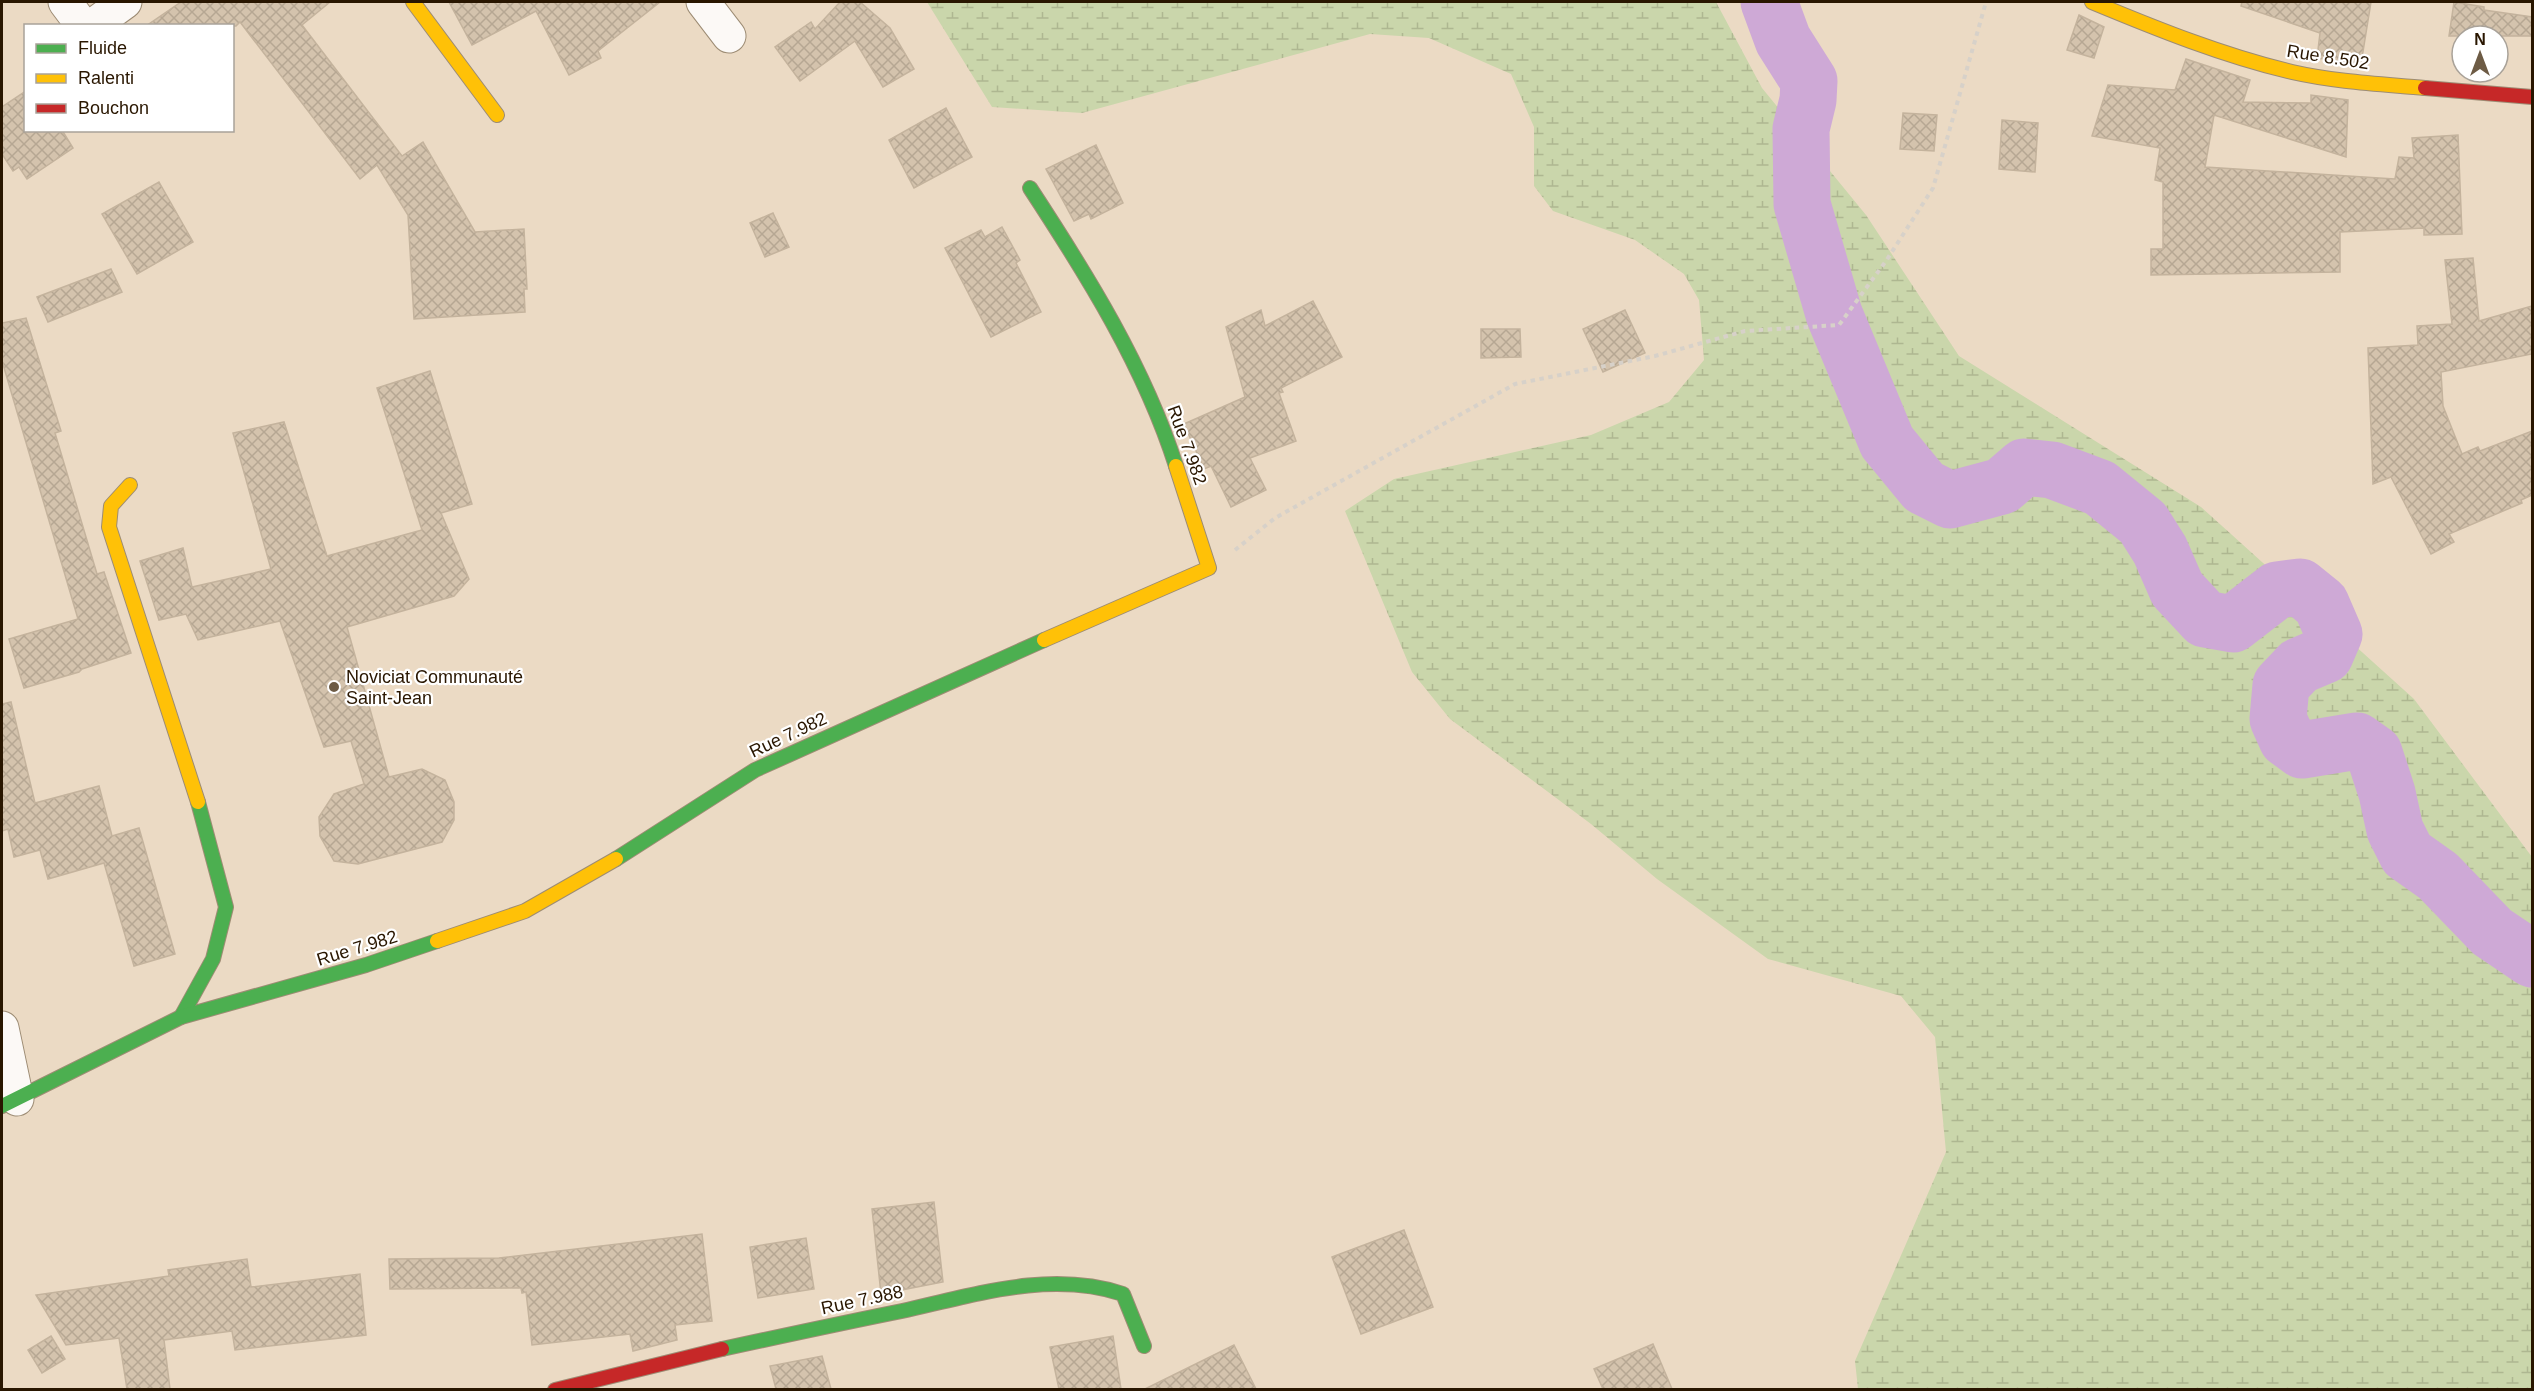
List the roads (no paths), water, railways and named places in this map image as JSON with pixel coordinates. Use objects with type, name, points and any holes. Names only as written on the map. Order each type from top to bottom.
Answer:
[{"type":"street","points":[[65,2],[82,24]]},
{"type":"street","points":[[95,24],[125,2]]},
{"type":"street","points":[[413,2],[497,115]]},
{"type":"street","points":[[703,2],[729,36]]},
{"type":"street","name":"Rue 8.502","points":[[2092,2],[2161,31],[2291,72],[2334,80],[2532,97]]},
{"type":"street","name":"Rue 7.982","points":[[9,1103],[181,1017],[366,965],[525,911],[629,852],[755,770],[881,711],[1209,568],[1163,424],[1093,284],[1030,188]]},
{"type":"street","points":[[130,484],[111,506],[109,527],[191,777],[226,907],[213,959],[181,1017]]},
{"type":"street","points":[[2,1028],[9,1103]]},
{"type":"street","name":"Rue 7.988","points":[[555,1389],[858,1319],[1002,1289],[1062,1282],[1099,1286],[1123,1294],[1144,1346]]},
{"type":"waterway","points":[[1769,2],[1783,40],[1809,81],[1808,100],[1801,129],[1802,204],[1834,314],[1887,442],[1924,487],[1950,500],[2002,486],[2024,467],[2052,470],[2100,488],[2143,523],[2160,550],[2177,589],[2205,619],[2233,624],[2277,590],[2300,587],[2321,604],[2334,634],[2325,655],[2299,666],[2281,685],[2278,719],[2287,739],[2302,750],[2357,741],[2374,753],[2387,793],[2395,830],[2407,854],[2438,876],[2492,932],[2532,959]]},
{"type":"place","name":"Noviciat Communauté Saint-Jean","points":[[334,687]]}]
